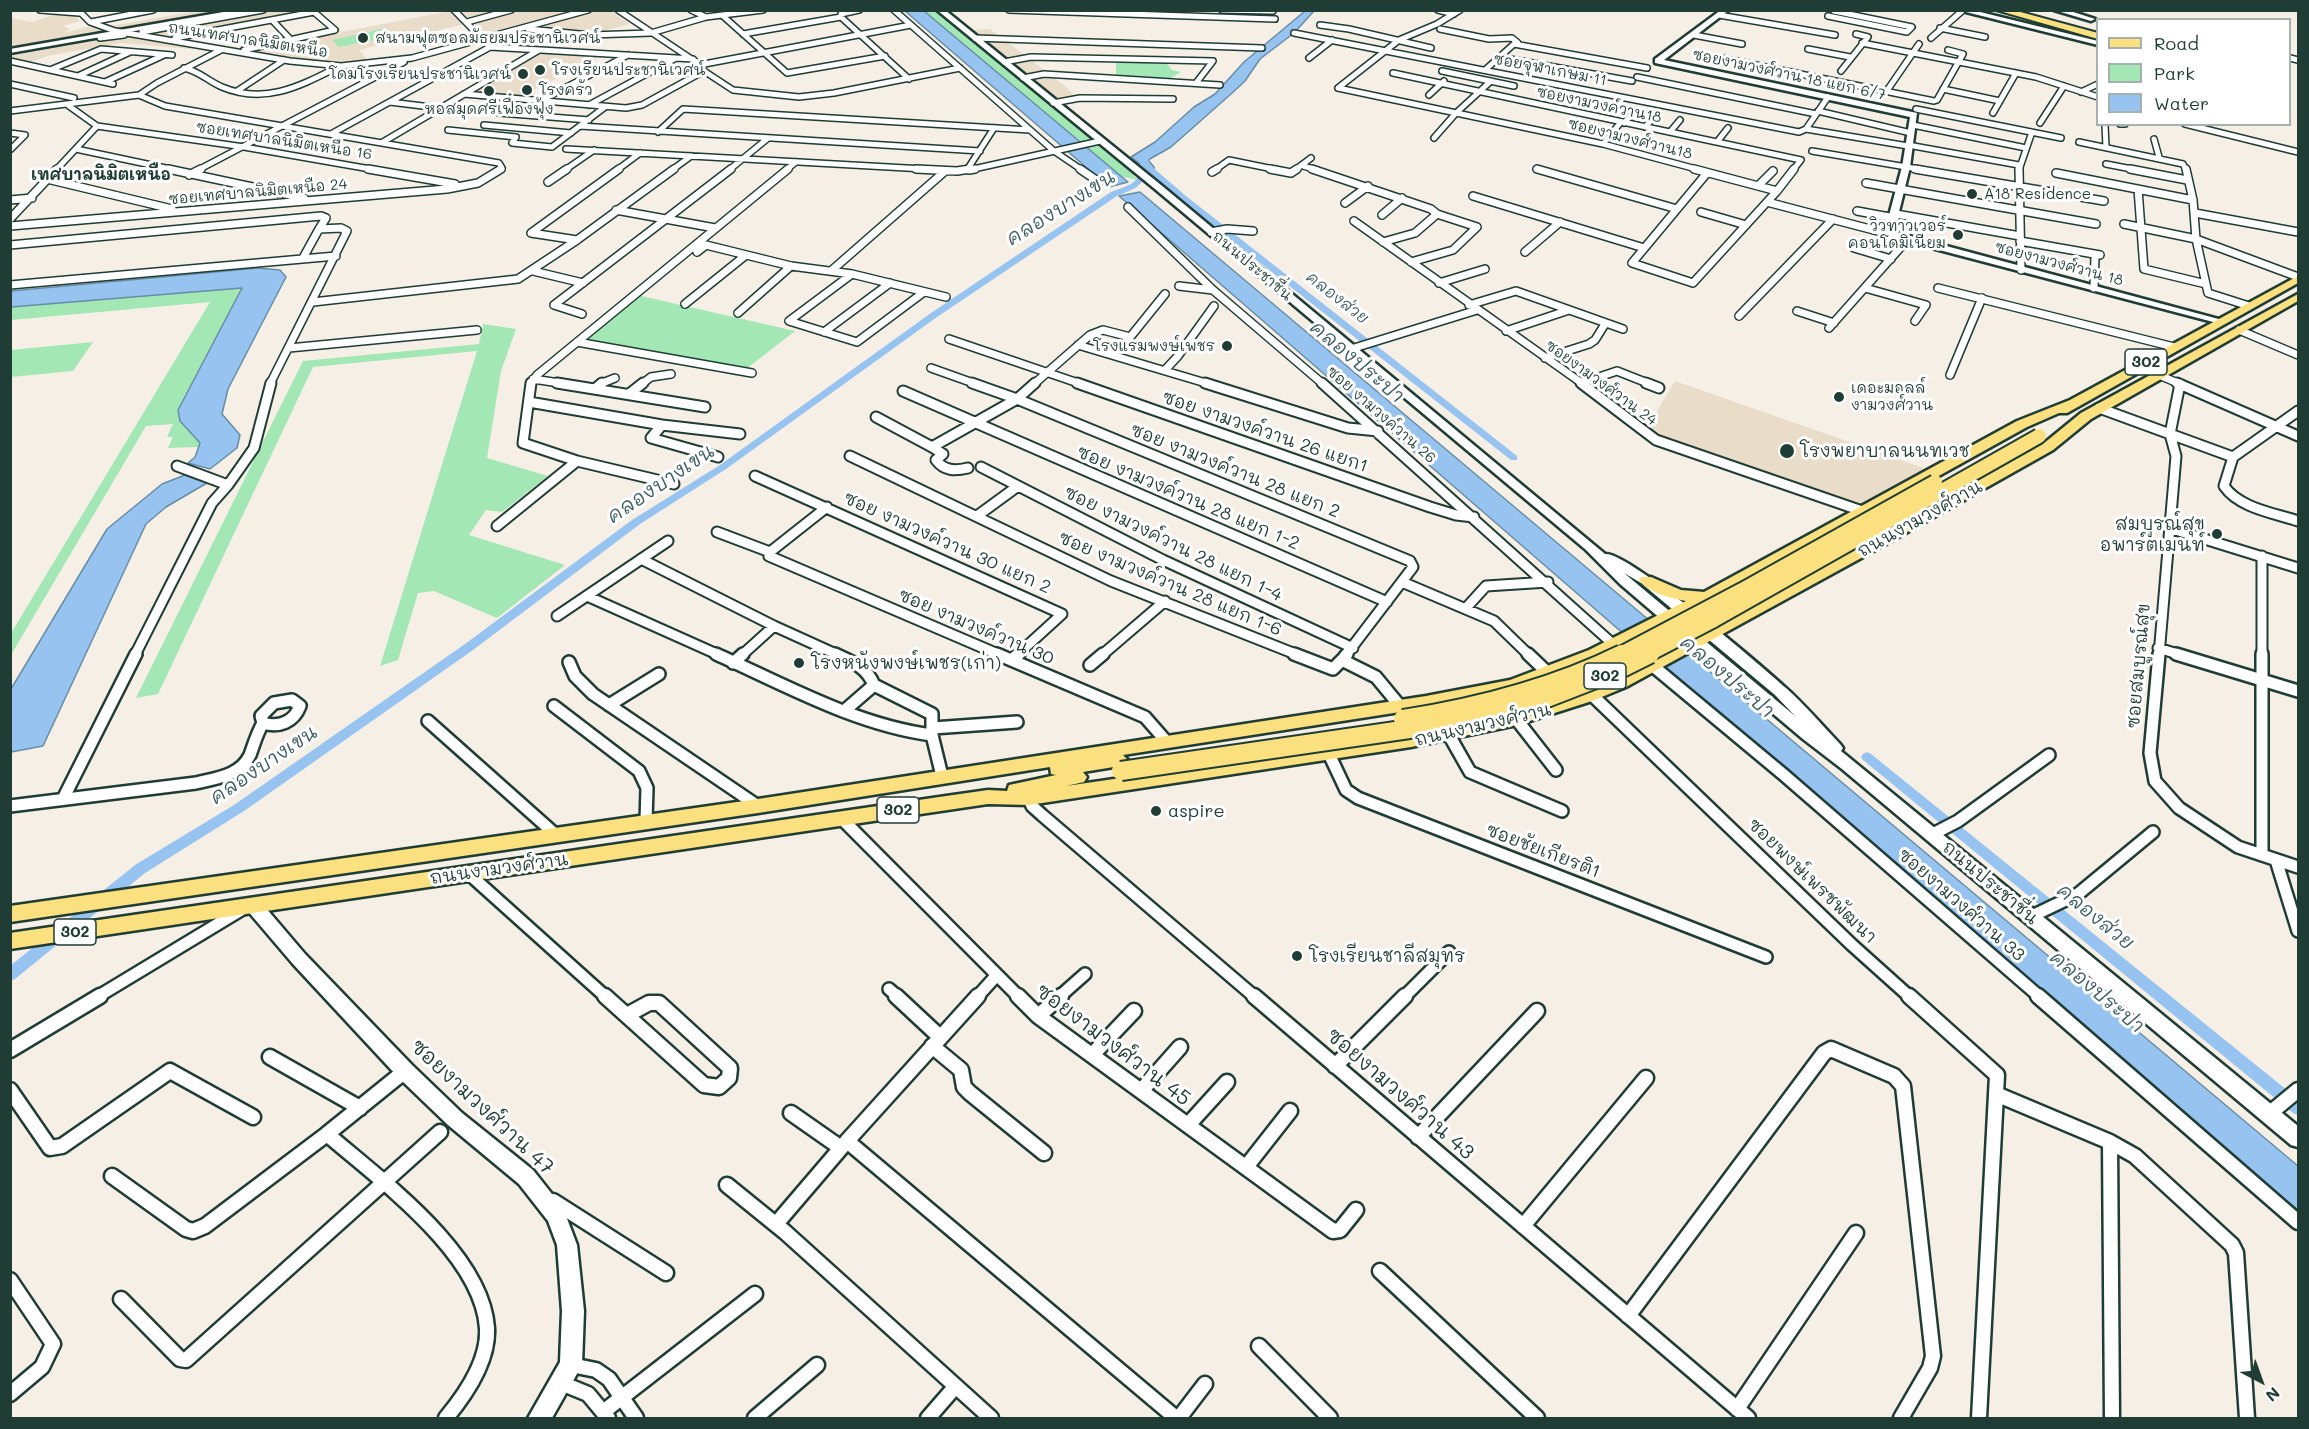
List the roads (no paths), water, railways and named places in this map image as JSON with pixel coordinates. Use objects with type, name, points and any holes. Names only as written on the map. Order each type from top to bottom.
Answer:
[{"type":"highway","points":[[2000,10],[2094,30]]},
{"type":"highway","points":[[2012,10],[2094,30]]},
{"type":"highway","points":[[2029,10],[2094,30]]},
{"type":"highway","points":[[2044,10],[2094,30]]},
{"type":"main road","name":"ถนนงามวงศ์วาน","points":[[10,914],[758,806],[1400,706],[1513,685],[1548,673],[1618,643],[1710,596],[2022,424],[2070,404],[2298,278]]},
{"type":"main road","name":"ถนนงามวงศ์วาน","points":[[988,797],[1029,798],[1449,735],[1517,720],[1593,696],[1655,665],[1864,551],[2048,447],[2099,408],[2298,297]]},
{"type":"main road","name":"ถนนงามวงศ์วาน","points":[[982,770],[1045,771],[1120,766],[1440,725],[1516,709],[1617,671],[1713,620],[2033,433],[2070,404]]},
{"type":"main road","name":"ถนนงามวงศ์วาน","points":[[2033,433],[2086,416]]},
{"type":"main road","points":[[1829,530],[1830,536],[1839,544],[1864,551]]},
{"type":"main road","points":[[1646,580],[1675,595],[1688,598],[1710,596]]},
{"type":"main road","points":[[1513,685],[1530,685],[1540,690],[1549,701],[1545,712]]},
{"type":"main road","name":"ถนนงามวงศ์วาน","points":[[16,941],[988,797],[1120,766]]},
{"type":"street","points":[[40,10],[79,12]]},
{"type":"street","points":[[90,22],[153,10]]},
{"type":"street","points":[[123,33],[233,10]]},
{"type":"street","points":[[123,33],[251,10]]},
{"type":"street","points":[[10,53],[263,10]]},
{"type":"street","points":[[454,10],[490,47]]},
{"type":"street","points":[[465,21],[499,10]]},
{"type":"street","points":[[465,21],[511,10]]},
{"type":"street","name":"ถนนเทศบาลนิมิตเหนือ","points":[[79,12],[90,22],[123,33],[170,39],[284,60],[341,66],[412,58],[588,10]]},
{"type":"street","points":[[618,10],[693,59],[704,71],[733,90],[799,97],[834,93],[960,69]]},
{"type":"street","points":[[691,10],[706,17]]},
{"type":"street","points":[[519,29],[590,35],[651,33],[706,17],[763,10]]},
{"type":"street","points":[[743,34],[841,17],[841,14],[859,10]]},
{"type":"street","points":[[894,10],[1065,160],[1081,168],[1099,182]]},
{"type":"street","points":[[1009,10],[1275,19]]},
{"type":"street","points":[[1222,10],[1273,12]]},
{"type":"street","points":[[1438,10],[1454,14]]},
{"type":"street","points":[[1385,50],[1399,40],[1460,10]]},
{"type":"street","points":[[2057,10],[2094,30]]},
{"type":"street","name":"ถนนประชาชื่น","points":[[941,11],[1158,187],[1590,546],[1625,581],[1808,735],[1938,832],[2274,1110],[2298,1138]]},
{"type":"street","points":[[1835,11],[1848,14],[1912,27],[1907,32],[1843,19],[1826,18],[1835,11]]},
{"type":"street","points":[[1931,38],[1962,11],[2094,30]]},
{"type":"street","points":[[170,39],[316,12],[335,30],[238,51]]},
{"type":"street","points":[[1620,95],[1647,68],[1723,13],[1835,35]]},
{"type":"street","points":[[1843,19],[1848,14]]},
{"type":"street","points":[[723,16],[787,73],[792,74],[885,56]]},
{"type":"street","points":[[841,17],[909,79]]},
{"type":"street","points":[[272,20],[291,40]]},
{"type":"street","points":[[520,20],[530,26]]},
{"type":"street","points":[[699,65],[911,25]]},
{"type":"street","points":[[1320,25],[1431,48]]},
{"type":"street","points":[[1440,28],[1489,39],[1512,38],[1517,40],[1518,45]]},
{"type":"street","points":[[1940,28],[1985,37]]},
{"type":"street","name":"ซอยจุฬาเกษม 11","points":[[1293,33],[1804,130],[2019,165]]},
{"type":"street","points":[[1841,71],[1868,36],[1856,34]]},
{"type":"street","points":[[1694,35],[1743,44]]},
{"type":"street","points":[[975,38],[1262,48]]},
{"type":"street","points":[[1309,58],[1332,40]]},
{"type":"street","points":[[1862,43],[2016,73],[2096,97]]},
{"type":"street","points":[[1886,92],[1919,44]]},
{"type":"street","points":[[1485,69],[1510,45],[1647,68]]},
{"type":"street","points":[[331,134],[490,47],[693,59]]},
{"type":"street","points":[[10,111],[69,106],[139,95],[221,49]]},
{"type":"street","points":[[1808,49],[1851,57]]},
{"type":"street","points":[[50,70],[98,50],[172,55]]},
{"type":"street","points":[[139,95],[165,106],[383,142],[539,50]]},
{"type":"street","name":"ซอยงามวงศ์วาน18","points":[[1385,50],[1338,88],[1603,144],[1777,191]]},
{"type":"street","points":[[1716,57],[1936,101],[1963,53],[1948,50]]},
{"type":"street","points":[[78,76],[131,52]]},
{"type":"street","points":[[105,82],[164,54]]},
{"type":"street","points":[[540,101],[628,55]]},
{"type":"street","points":[[1004,62],[1031,57],[1210,61],[1213,64],[1196,83]]},
{"type":"street","points":[[1499,57],[1817,112],[2032,132],[2061,138]]},
{"type":"street","points":[[189,175],[412,58]]},
{"type":"street","points":[[588,105],[676,58]]},
{"type":"street","points":[[237,91],[284,60]]},
{"type":"street","points":[[10,61],[113,84]]},
{"type":"street","name":"ซอยงามวงศ์วาน 18 แยก 6/7","points":[[1658,61],[1828,98],[1913,121]]},
{"type":"street","points":[[184,68],[199,70],[219,85],[237,91],[269,96],[278,95],[341,66]]},
{"type":"street","points":[[1405,75],[1414,67]]},
{"type":"street","points":[[464,94],[626,108],[642,105],[704,71]]},
{"type":"street","points":[[1442,71],[1514,86]]},
{"type":"street","name":"ซอยงามวงค์วาน18","points":[[1393,73],[1426,77],[1479,92],[1765,150],[1801,160],[1777,191]]},
{"type":"street","points":[[1993,113],[2016,73]]},
{"type":"street","points":[[1023,78],[1044,74],[1220,85]]},
{"type":"street","points":[[1429,95],[1453,74]]},
{"type":"street","points":[[1434,138],[1456,113],[1491,81]]},
{"type":"street","points":[[11,84],[74,98]]},
{"type":"street","points":[[2081,92],[2096,84]]},
{"type":"street","points":[[2040,123],[2064,86]]},
{"type":"street","points":[[1943,89],[2000,101]]},
{"type":"street","points":[[1053,103],[1077,98],[1173,99]]},
{"type":"street","points":[[1804,130],[1828,98]]},
{"type":"street","points":[[1767,202],[1889,234],[1906,167],[1918,99]]},
{"type":"street","points":[[390,102],[439,108]]},
{"type":"street","points":[[501,136],[547,102]]},
{"type":"street","points":[[10,219],[97,126],[69,106]]},
{"type":"street","points":[[448,130],[517,137],[513,143],[552,147],[605,107]]},
{"type":"street","points":[[658,132],[683,109],[1030,130]]},
{"type":"street","points":[[1603,144],[1635,111]]},
{"type":"street","points":[[499,113],[589,120]]},
{"type":"street","points":[[1646,127],[1657,114]]},
{"type":"street","points":[[1670,132],[1680,120]]},
{"type":"street","points":[[1913,121],[2026,148]]},
{"type":"street","points":[[484,125],[571,133]]},
{"type":"street","name":"ซอยเทศบาลนิมิตเหนือ 16","points":[[97,126],[244,147],[466,186]]},
{"type":"street","points":[[580,126],[980,151]]},
{"type":"street","points":[[2105,126],[2106,147]]},
{"type":"street","points":[[2193,126],[2298,152]]},
{"type":"street","points":[[969,170],[994,128]]},
{"type":"street","points":[[1717,142],[1728,128]]},
{"type":"street","points":[[2022,270],[2019,165],[2032,132]]},
{"type":"street","points":[[10,134],[25,135],[10,150]]},
{"type":"street","points":[[582,314],[554,305],[744,159],[767,138]]},
{"type":"street","points":[[2154,139],[2159,157]]},
{"type":"street","points":[[566,149],[944,172],[969,170],[1100,141]]},
{"type":"street","name":"ซอยเทศบาลนิมิตเหนือ 24","points":[[10,226],[466,186],[478,183],[502,168],[499,163],[383,142]]},
{"type":"street","points":[[2079,142],[2159,157],[2182,164],[2186,168],[2193,200],[2196,239],[2209,295],[2249,306]]},
{"type":"street","points":[[1750,144],[1765,150],[1777,150]]},
{"type":"street","points":[[76,149],[189,175],[318,200]]},
{"type":"street","points":[[548,182],[594,150]]},
{"type":"street","points":[[1812,151],[2104,201]]},
{"type":"street","points":[[577,240],[531,233],[640,153]]},
{"type":"street","points":[[313,302],[511,281],[533,271],[691,156]]},
{"type":"street","points":[[1212,172],[1229,160],[1288,173],[1303,166],[1311,158]]},
{"type":"street","points":[[674,484],[577,461],[523,443],[521,438],[533,379],[796,162]]},
{"type":"street","points":[[2106,164],[2187,180]]},
{"type":"street","points":[[1303,166],[1402,198],[1477,229],[1453,250],[1411,262]]},
{"type":"street","points":[[1537,169],[1677,208]]},
{"type":"street","points":[[1758,186],[1773,171]]},
{"type":"street","points":[[831,271],[944,172]]},
{"type":"street","points":[[1707,172],[1632,262],[1693,283],[1777,191]]},
{"type":"street","points":[[2056,173],[2193,200]]},
{"type":"street","points":[[1951,185],[1952,175]]},
{"type":"street","points":[[47,179],[182,212]]},
{"type":"street","points":[[1866,183],[2096,224]]},
{"type":"street","points":[[1345,203],[1368,186]]},
{"type":"street","points":[[2138,189],[2139,227],[2144,269],[2206,284]]},
{"type":"street","points":[[1473,196],[1644,248]]},
{"type":"street","points":[[10,200],[32,198]]},
{"type":"street","points":[[1382,215],[1402,198]]},
{"type":"street","name":"ซอย งามวงค์วาน 26","points":[[1128,207],[1213,290],[1378,431],[1618,643]]},
{"type":"street","points":[[616,210],[715,228]]},
{"type":"street","points":[[1701,212],[1746,225]]},
{"type":"street","points":[[1857,212],[1973,228],[2097,256],[2094,288]]},
{"type":"street","points":[[2195,213],[2298,232]]},
{"type":"street","points":[[1383,242],[1415,233],[1437,214]]},
{"type":"street","points":[[10,245],[325,217],[303,258]]},
{"type":"street","points":[[1739,316],[1833,219]]},
{"type":"street","name":"ซอยงามวงศ์วาน 24","points":[[1354,221],[1581,383],[1656,440],[1862,511]]},
{"type":"street","points":[[1525,252],[1560,222]]},
{"type":"street","points":[[1737,223],[1731,230],[1741,232]]},
{"type":"street","points":[[2124,224],[2196,239],[2298,278]]},
{"type":"street","points":[[63,799],[213,503],[242,469],[253,449],[259,434],[267,394],[347,231],[340,228],[319,229]]},
{"type":"street","points":[[1972,240],[1973,228]]},
{"type":"street","points":[[1211,232],[1227,229],[1253,231]]},
{"type":"street","name":"ซอยงามวงศ์วาน 18","points":[[1889,234],[2221,321]]},
{"type":"street","points":[[1797,311],[1832,326],[1908,239]]},
{"type":"street","points":[[647,292],[706,245],[791,266],[852,274],[946,297]]},
{"type":"street","points":[[1854,248],[1891,259]]},
{"type":"street","points":[[2058,248],[2058,257]]},
{"type":"street","points":[[685,304],[746,255]]},
{"type":"street","points":[[10,285],[336,256]]},
{"type":"street","points":[[738,313],[791,266]]},
{"type":"street","points":[[1439,283],[1485,269]]},
{"type":"street","points":[[533,271],[583,284]]},
{"type":"street","points":[[852,274],[789,321],[852,341],[862,340],[924,292]]},
{"type":"street","points":[[824,332],[890,283]]},
{"type":"street","points":[[1179,286],[1213,290]]},
{"type":"street","points":[[1865,288],[1926,304],[1915,321]]},
{"type":"street","points":[[1938,288],[2174,347]]},
{"type":"street","points":[[1469,305],[1516,291],[1623,330]]},
{"type":"street","points":[[1996,302],[1998,293]]},
{"type":"street","points":[[1113,354],[1166,294]]},
{"type":"street","points":[[1950,375],[1982,298]]},
{"type":"street","points":[[1165,370],[1178,356],[1214,306]]},
{"type":"street","points":[[1351,349],[1477,310]]},
{"type":"street","points":[[1506,331],[1569,310]]},
{"type":"street","points":[[1545,358],[1589,344],[1595,340],[1605,324]]},
{"type":"street","points":[[289,348],[477,330]]},
{"type":"street","points":[[2240,330],[2298,355]]},
{"type":"street","points":[[932,447],[1017,399],[1078,345],[1098,331],[1130,337]]},
{"type":"street","name":"ซอย งามวงค์วาน 26 แยก1","points":[[949,339],[1241,439],[1430,507],[1456,515],[1474,517]]},
{"type":"street","points":[[577,342],[752,373]]},
{"type":"street","points":[[1078,345],[1348,428],[1378,431]]},
{"type":"street","name":"ซอย งามวงค์วาน 28 แยก 2","points":[[931,368],[1017,399],[1410,561],[1413,567],[1342,660]]},
{"type":"street","points":[[1581,383],[1617,371],[1659,388]]},
{"type":"street","points":[[629,394],[651,377],[671,374]]},
{"type":"street","points":[[2158,375],[2298,436]]},
{"type":"street","points":[[595,389],[602,383],[615,378]]},
{"type":"street","points":[[533,379],[705,407]]},
{"type":"street","name":"ซอยสมบูรณ์สุข","points":[[2180,384],[2170,434],[2176,456],[2150,753],[2155,781],[2178,808],[2220,837],[2238,847],[2298,867]]},
{"type":"street","name":"ซอย งามวงค์วาน 28 แยก 1-2","points":[[903,391],[1387,602]]},
{"type":"street","points":[[529,402],[662,425],[740,434]]},
{"type":"street","points":[[2099,408],[2233,457]]},
{"type":"street","points":[[2298,411],[2233,457],[2224,486],[2228,494],[2243,502],[2298,521]]},
{"type":"street","points":[[876,417],[943,454],[936,460],[938,465],[955,471],[968,468]]},
{"type":"street","points":[[662,425],[651,438],[718,457]]},
{"type":"street","name":"ซอย งามวงค์วาน 28 แยก 1-6","points":[[850,456],[1111,581],[1333,669],[1342,660]]},
{"type":"street","points":[[497,526],[577,461]]},
{"type":"street","points":[[177,466],[228,485]]},
{"type":"street","name":"ซอย งามวงค์วาน 28 แยก 1-4","points":[[981,467],[1163,560],[1353,648]]},
{"type":"street","name":"ซอย งามวงค์วาน 30 แยก 2","points":[[755,476],[1062,614],[1011,660]]},
{"type":"street","points":[[977,516],[1018,486]]},
{"type":"street","points":[[770,552],[827,507]]},
{"type":"street","points":[[2169,528],[2298,568]]},
{"type":"street","name":"ซอย งามวงค์วาน 30","points":[[717,532],[770,552],[769,556],[1145,717],[1166,741]]},
{"type":"street","points":[[557,616],[668,541]]},
{"type":"street","name":"ถนนประชาชื่น","points":[[1590,546],[1646,580],[1668,617]]},
{"type":"street","points":[[2262,556],[2262,855]]},
{"type":"street","points":[[641,559],[774,626],[862,666],[870,675],[874,685],[932,714],[942,776]]},
{"type":"street","points":[[1402,582],[1494,621],[1548,673]]},
{"type":"street","points":[[1466,608],[1486,586],[1548,582]]},
{"type":"street","points":[[587,596],[844,711],[901,731],[933,731],[1017,722]]},
{"type":"street","points":[[1090,665],[1165,601]]},
{"type":"street","points":[[733,663],[774,626]]},
{"type":"street","points":[[2158,648],[2298,691]]},
{"type":"street","points":[[1342,660],[1376,677],[1400,706]]},
{"type":"street","points":[[569,662],[581,682],[593,694],[758,806]]},
{"type":"street","name":"ซอยงามวงศ์วาน 33","points":[[1655,665],[2298,1222]]},
{"type":"street","points":[[609,705],[659,674]]},
{"type":"street","points":[[844,711],[874,685]]},
{"type":"street","name":"ซอยพงษ์เพรชพัฒนา","points":[[1593,696],[1852,945],[1993,1071],[1998,1080],[1979,1419]]},
{"type":"street","points":[[554,706],[645,777],[647,785],[646,821]]},
{"type":"street","points":[[1517,720],[1556,770]]},
{"type":"street","points":[[428,721],[555,834]]},
{"type":"street","points":[[10,806],[196,783],[222,777],[234,772],[245,762],[263,723]]},
{"type":"street","points":[[1449,735],[1470,772],[1482,780],[1562,811]]},
{"type":"street","name":"ซอยชัยเกียรติ1","points":[[1329,754],[1346,790],[1358,798],[1766,957]]},
{"type":"street","points":[[1938,832],[1958,821],[2049,755]]},
{"type":"street","name":"ซอยงามวงศ์วาน 43","points":[[1029,798],[1032,806],[1042,815],[1742,1414]]},
{"type":"street","name":"ซอยงามวงศ์วาน 45","points":[[842,819],[1038,1016],[1333,1231],[1341,1229],[1356,1210]]},
{"type":"street","points":[[2036,913],[2078,894],[2153,832]]},
{"type":"street","points":[[2276,860],[2295,906],[2298,931]]},
{"type":"street","points":[[469,874],[705,1085],[710,1088],[718,1087],[729,1080],[730,1068],[659,1003],[648,1002],[627,1015]]},
{"type":"street","points":[[10,1050],[250,906]]},
{"type":"street","name":"ซอยงามวงศ์วาน 47","points":[[250,906],[405,1071],[455,1119],[526,1178],[556,1215],[567,1245],[573,1311],[571,1365],[539,1419]]},
{"type":"street","points":[[1335,1066],[1449,952]]},
{"type":"street","points":[[1038,1016],[1085,974]]},
{"type":"street","points":[[776,1224],[844,1144],[996,976]]},
{"type":"street","points":[[889,989],[961,1070],[964,1087],[969,1093],[1044,1153]]},
{"type":"street","points":[[1092,1055],[1134,1011]]},
{"type":"street","points":[[1418,1137],[1537,1011]]},
{"type":"street","points":[[1141,1091],[1180,1047]]},
{"type":"street","points":[[1628,1316],[1824,1053],[1831,1049],[1893,1076],[1903,1086],[1933,1356],[1930,1368],[1901,1419]]},
{"type":"street","points":[[270,1057],[360,1108]]},
{"type":"street","points":[[10,1090],[50,1148],[62,1146],[170,1071],[253,1117]]},
{"type":"street","points":[[112,1176],[186,1229],[193,1231],[205,1226],[327,1134],[405,1071]]},
{"type":"street","points":[[1522,1226],[1646,1078]]},
{"type":"street","points":[[1188,1125],[1227,1082]]},
{"type":"street","points":[[2274,1110],[2298,1091]]},
{"type":"street","points":[[1996,1094],[2110,1142],[2135,1156],[2232,1245],[2236,1253],[2247,1419]]},
{"type":"street","points":[[1246,1167],[1290,1111]]},
{"type":"street","points":[[791,1113],[844,1144],[1177,1419],[1205,1384]]},
{"type":"street","points":[[121,1299],[180,1359],[186,1360],[440,1132]]},
{"type":"street","points":[[327,1134],[427,1222],[464,1265],[483,1304],[487,1329],[479,1368],[459,1403],[446,1419]]},
{"type":"street","points":[[2110,1142],[2112,1419]]},
{"type":"street","points":[[727,1185],[776,1224],[991,1419]]},
{"type":"street","points":[[541,1194],[666,1273]]},
{"type":"street","points":[[1742,1414],[1856,1233]]},
{"type":"street","points":[[1380,1271],[1537,1419]]},
{"type":"street","points":[[10,1280],[53,1344],[50,1358],[41,1371],[10,1394]]},
{"type":"street","points":[[561,1383],[577,1387],[588,1394],[605,1415],[622,1396],[755,1294]]},
{"type":"street","points":[[1259,1346],[1330,1419]]},
{"type":"street","points":[[571,1365],[596,1370],[609,1379],[636,1419]]},
{"type":"street","points":[[755,1419],[817,1365]]},
{"type":"street","points":[[928,1419],[955,1388]]},
{"type":"water","points":[[905,11],[924,11],[1128,182],[1109,187]]},
{"type":"water","points":[[1305,11],[1314,11],[1294,33],[1260,59],[1245,81],[1171,147],[1148,160],[1154,167],[1154,175],[1131,157],[1155,142],[1194,107],[1215,94],[1244,62]]},
{"type":"water","points":[[1140,192],[2298,1166],[2298,1219],[1119,196]]},
{"type":"water","points":[[258,268],[280,270],[286,277],[228,389],[222,414],[240,435],[237,448],[210,469],[188,463],[195,457],[200,443],[180,421],[178,410],[242,288],[11,307],[11,291]]},
{"type":"water","points":[[185,475],[207,483],[166,507],[146,524],[43,746],[11,752],[11,689],[107,529],[162,484]]},
{"type":"waterway","name":"คลองบางเขน","points":[[1144,160],[1148,156]]},
{"type":"waterway","name":"คลองบางเขน","points":[[10,975],[140,869],[239,808],[469,647],[636,522],[723,467],[934,315],[1114,194],[1138,183],[1143,175],[1144,160]]},
{"type":"waterway","name":"คลองส่วย","points":[[1144,160],[1148,167],[1183,198],[1514,458]]},
{"type":"waterway","name":"คลองส่วย","points":[[1867,757],[2298,1108]]},
{"type":"place","name":"สนามฟุตซอลมัธยมประชานิเวศน์","points":[[363,38]]},
{"type":"place","name":"โรงเรียนประชานิเวศน์","points":[[540,70]]},
{"type":"place","name":"โดมโรงเรียนประชานิเวศน์","points":[[523,74]]},
{"type":"place","name":"โรงครัว","points":[[527,90]]},
{"type":"place","name":"หอสมุดศรีเฟื่องฟุ้ง","points":[[489,91]]},
{"type":"place","name":"A18 Residence","points":[[1972,194]]},
{"type":"place","name":"วิวทาวเวอร์ คอนโดมิเนียม","points":[[1958,235]]},
{"type":"place","name":"โรงแรมพงษ์เพชร","points":[[1227,346]]},
{"type":"place","name":"เดอะมอลล์ งามวงศ์วาน","points":[[1839,397]]},
{"type":"place","name":"โรงพยาบาลนนทเวช","points":[[1787,451]]},
{"type":"place","name":"สมบูรณ์สุข อพาร์ตเมนท์","points":[[2217,534]]},
{"type":"place","name":"โรงหนังพงษ์เพชร(เก่า)","points":[[799,663]]},
{"type":"place","name":"aspire","points":[[1156,811]]},
{"type":"place","name":"โรงเรียนชาลีสมุทร","points":[[1297,956]]},
{"type":"district","name":"เทศบาลนิมิตเหนือ","points":[[101,175]]},
{"type":"water label","name":"คลองประปา","points":[[1357,362]]},
{"type":"water label","name":"คลองประปา","points":[[1727,677]]},
{"type":"water label","name":"คลองประปา","points":[[2097,992]]}]
